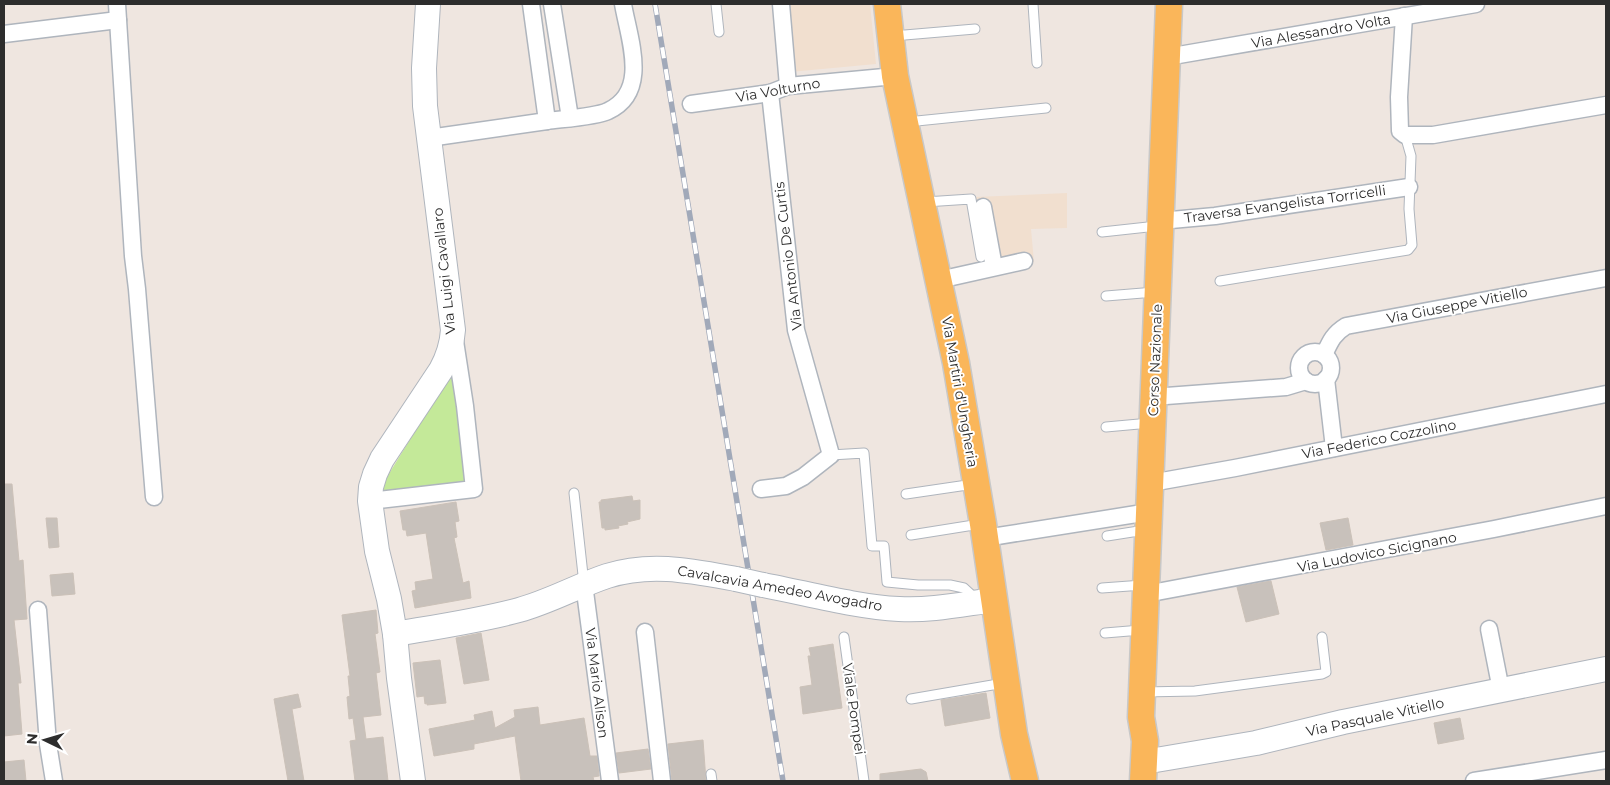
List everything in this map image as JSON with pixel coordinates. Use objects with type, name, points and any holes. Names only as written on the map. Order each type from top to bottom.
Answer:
[{"type":"main road","name":"Via Martiri d'Ungheria","points":[[887,4],[895,76],[956,363],[984,531],[986,601],[1006,683],[1014,734],[1025,781]]},
{"type":"main road","name":"Corso Nazionale","points":[[1140,775],[1145,741],[1141,705],[1169,4]]},
{"type":"street","name":"Via Luigi Cavallaro","points":[[413,781],[395,634],[389,599],[377,551],[370,501],[375,474],[382,459],[447,359],[452,341],[453,330],[423,86],[428,4]]},
{"type":"street","points":[[531,4],[547,121]]},
{"type":"street","points":[[552,4],[570,118]]},
{"type":"street","points":[[428,138],[606,112],[618,105],[628,95],[633,82],[635,68],[623,4]]},
{"type":"street","points":[[780,4],[788,86]]},
{"type":"street","name":"Via Alessandro Volta","points":[[1167,58],[1476,4]]},
{"type":"street","points":[[4,34],[118,12],[133,256],[154,497]]},
{"type":"street","points":[[1404,16],[1399,97],[1400,131],[1405,135],[1433,136],[1606,105]]},
{"type":"street","name":"Via Volturno","points":[[691,104],[770,93],[788,86],[895,76]]},
{"type":"street","name":"Via Antonio De Curtis","points":[[770,93],[796,330],[831,456]]},
{"type":"street","name":"Traversa Evangelista Torricelli","points":[[1160,223],[1409,187]]},
{"type":"street","points":[[983,207],[994,267]]},
{"type":"street","points":[[939,280],[1024,261]]},
{"type":"street","name":"Via Giuseppe Vitiello","points":[[1324,355],[1336,332],[1346,326],[1606,278]]},
{"type":"street","points":[[370,501],[474,489],[465,406],[453,330]]},
{"type":"street","points":[[1319,353],[1324,355],[1330,364],[1329,375],[1326,379],[1314,384],[1306,381],[1300,372],[1301,362],[1308,354],[1319,353]]},
{"type":"street","points":[[1326,379],[1334,448]]},
{"type":"street","points":[[1153,396],[1286,387],[1306,381]]},
{"type":"street","name":"Via Federico Cozzolino","points":[[1151,483],[1606,394]]},
{"type":"street","points":[[760,488],[786,486],[803,477],[831,456]]},
{"type":"street","name":"Via Ludovico Sicignano","points":[[1146,589],[1271,572],[1606,506]]},
{"type":"street","points":[[984,531],[1149,521]]},
{"type":"street","name":"Cavalcavia Amedeo Avogadro","points":[[395,634],[516,611],[540,604],[584,584],[622,572],[652,568],[682,569],[869,606],[900,609],[939,607],[986,601]]},
{"type":"street","name":"Via Mario Alison","points":[[584,584],[610,781]]},
{"type":"street","points":[[38,610],[48,744],[54,781]]},
{"type":"street","points":[[1489,629],[1501,690]]},
{"type":"street","points":[[645,632],[662,781]]},
{"type":"street","name":"Via Pasquale Vitiello","points":[[1140,775],[1256,743],[1343,722],[1606,669]]},
{"type":"street","points":[[1474,781],[1606,760]]},
{"type":"lane","points":[[716,4],[719,32]]},
{"type":"lane","points":[[1033,4],[1037,63]]},
{"type":"lane","points":[[891,36],[975,29]]},
{"type":"lane","points":[[904,122],[1046,108]]},
{"type":"lane","points":[[1220,281],[1408,250],[1412,245],[1408,209],[1411,156],[1405,135]]},
{"type":"lane","points":[[922,202],[971,199],[981,257]]},
{"type":"lane","points":[[1102,232],[1160,223]]},
{"type":"lane","points":[[1106,296],[1158,292]]},
{"type":"lane","points":[[1106,427],[1152,422]]},
{"type":"lane","points":[[831,456],[864,453],[872,546],[884,546],[888,582],[918,585],[950,585],[964,588],[986,601]]},
{"type":"lane","points":[[906,494],[976,484]]},
{"type":"lane","points":[[574,493],[584,584]]},
{"type":"lane","points":[[1107,536],[1149,521]]},
{"type":"lane","points":[[911,535],[984,531]]},
{"type":"lane","points":[[1102,588],[1146,589]]},
{"type":"lane","points":[[1105,633],[1144,630]]},
{"type":"lane","name":"Viale Pompei","points":[[844,637],[864,781]]},
{"type":"lane","points":[[1141,705],[1195,691],[1322,674],[1326,672],[1322,637]]},
{"type":"lane","points":[[911,699],[1006,683]]},
{"type":"shaded area","points":[[783,4],[870,4],[876,64],[790,72]]},
{"type":"shaded area","points":[[1067,193],[1067,228],[1031,229],[1034,262],[955,280],[985,265],[975,197]]},
{"type":"green space","points":[[452,371],[467,485],[381,495],[387,477]]},
{"type":"building","points":[[4,484],[12,484],[19,561],[23,560],[27,619],[14,620],[21,683],[18,683],[22,734],[4,736]]},
{"type":"building","points":[[632,496],[633,501],[640,500],[640,519],[627,522],[628,524],[618,526],[619,528],[605,530],[605,528],[602,528],[599,502],[601,500]]},
{"type":"building","points":[[456,502],[459,521],[455,522],[457,537],[454,538],[463,583],[469,581],[471,598],[415,608],[412,591],[416,590],[415,582],[433,579],[426,533],[407,536],[406,530],[403,530],[400,511]]},
{"type":"building","points":[[46,518],[57,518],[59,547],[49,548]]},
{"type":"building","points":[[1348,518],[1353,545],[1326,550],[1320,523]]},
{"type":"building","points":[[73,573],[75,594],[52,596],[50,575]]},
{"type":"building","points":[[1271,581],[1279,614],[1246,622],[1237,587]]},
{"type":"building","points":[[376,610],[378,633],[375,634],[380,672],[376,673],[381,715],[363,717],[366,739],[383,737],[388,781],[355,781],[350,741],[356,740],[353,718],[349,719],[347,697],[350,696],[348,676],[350,676],[342,615]]},
{"type":"building","points":[[481,633],[489,680],[464,684],[456,638]]},
{"type":"building","points":[[833,644],[842,708],[803,714],[800,687],[812,685],[808,656],[811,656],[809,648]]},
{"type":"building","points":[[440,660],[446,703],[427,705],[427,703],[425,704],[424,696],[417,697],[413,663]]},
{"type":"building","points":[[986,693],[990,718],[945,726],[941,700]]},
{"type":"building","points":[[298,694],[301,707],[292,709],[304,781],[288,781],[274,699]]},
{"type":"building","points":[[538,707],[540,725],[584,718],[590,756],[597,756],[599,776],[593,777],[594,781],[521,781],[515,736],[474,744],[474,749],[434,756],[429,729],[475,720],[474,715],[492,711],[495,728],[515,717],[514,710]]},
{"type":"building","points":[[1460,718],[1464,739],[1438,744],[1434,723]]},
{"type":"building","points":[[703,740],[706,781],[672,781],[668,744]]},
{"type":"building","points":[[648,749],[651,769],[619,773],[616,753]]},
{"type":"building","points":[[24,760],[26,781],[4,781],[4,762]]},
{"type":"building","points":[[921,769],[926,772],[928,781],[880,781],[880,774]]},
{"type":"railway","points":[[655,4],[783,781]]}]
